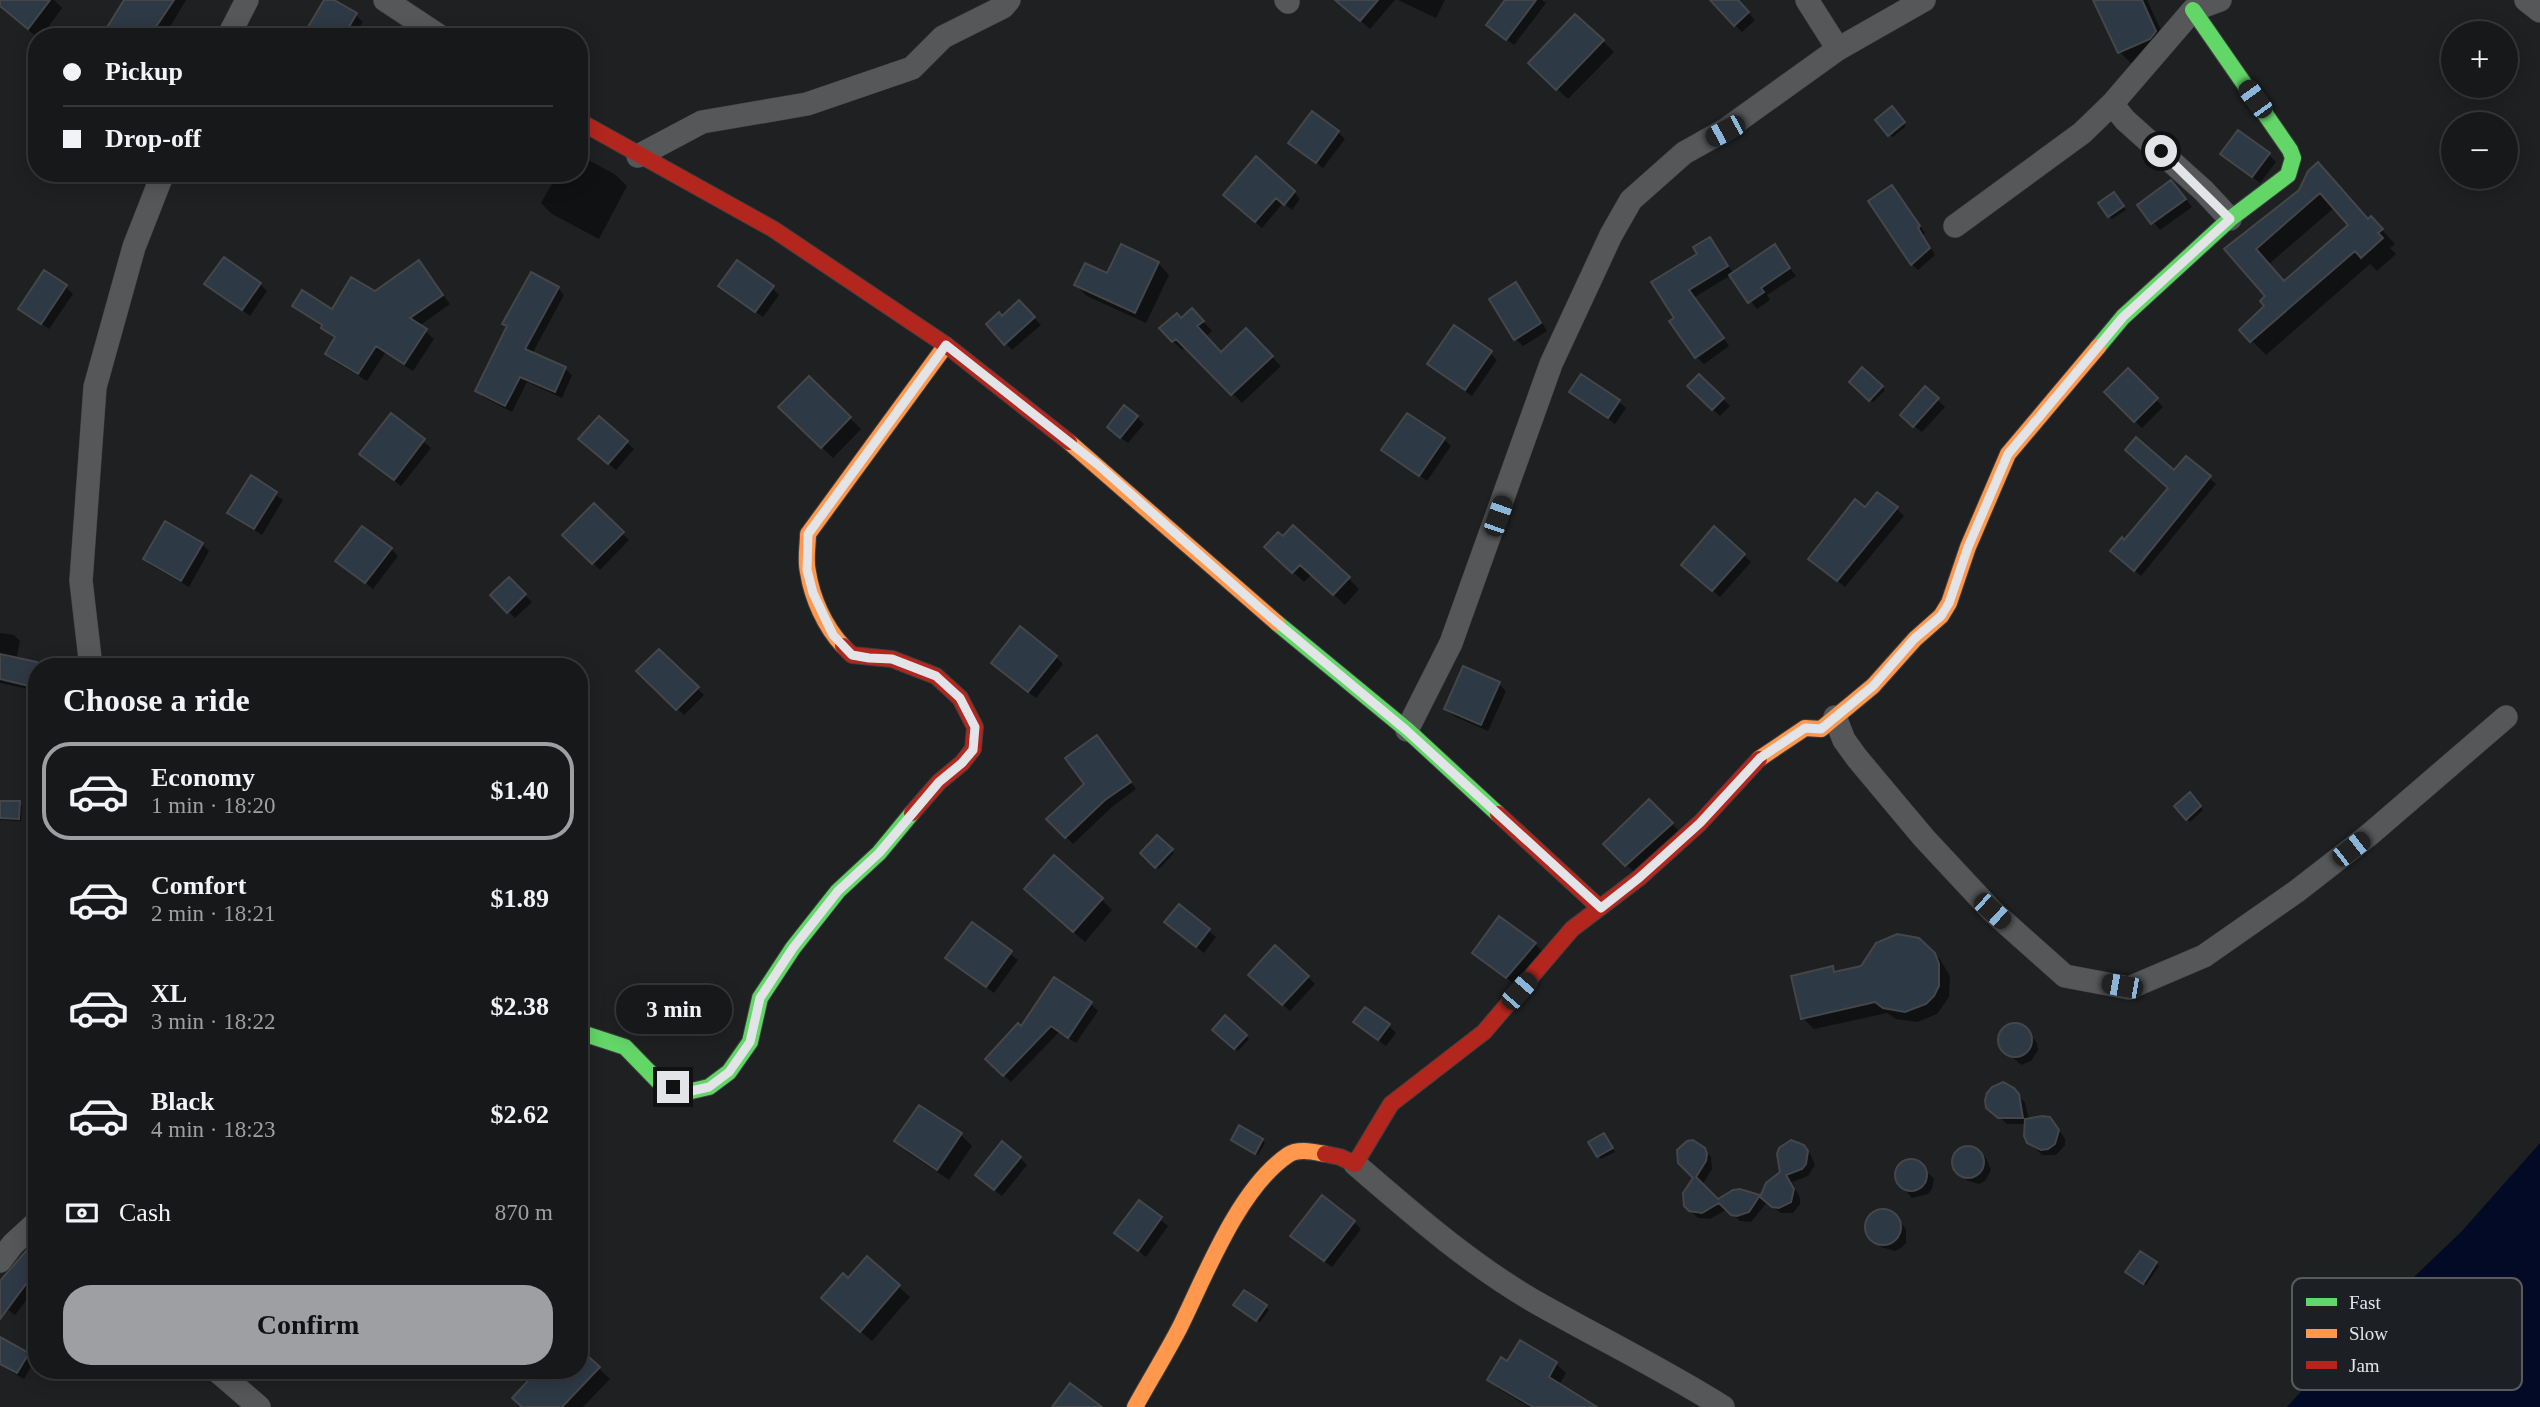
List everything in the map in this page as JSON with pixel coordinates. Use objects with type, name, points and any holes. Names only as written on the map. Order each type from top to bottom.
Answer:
[{"type":"street","points":[[233,28],[247,0]]},
{"type":"street","points":[[386,0],[427,28]]},
{"type":"street","points":[[638,156],[702,121],[807,104],[912,68],[943,37],[1003,7],[1009,0]]},
{"type":"street","points":[[1807,0],[1838,49]]},
{"type":"street","points":[[1955,226],[2081,133],[2112,104],[2193,10],[2220,0]]},
{"type":"street","points":[[2526,0],[2540,11]]},
{"type":"street","points":[[1406,730],[1451,643],[1551,364],[1611,235],[1631,200],[1684,153],[1725,131],[1838,49],[1914,2]]},
{"type":"street","points":[[1354,1164],[1391,1104],[1484,1032],[1572,929],[1639,878],[1700,823],[1760,758],[1805,728],[1821,729],[1873,686],[1914,639],[1941,616],[1949,603],[1968,547],[2008,454],[2123,317],[2230,219],[2288,175],[2293,158],[2290,149],[2225,60],[2193,10]]},
{"type":"street","points":[[2112,104],[2125,120],[2204,191],[2230,219]]},
{"type":"street","points":[[588,126],[773,229],[946,345],[1097,464],[1269,616],[1406,730],[1601,908]]},
{"type":"street","points":[[90,658],[81,581],[95,387],[134,247],[159,182]]},
{"type":"street","points":[[588,1035],[625,1047],[659,1082],[687,1092],[709,1087],[729,1072],[750,1042],[760,998],[793,948],[838,891],[879,853],[939,782],[973,750],[975,727],[960,698],[936,676],[892,659],[852,655],[833,635],[813,593],[807,570],[808,534],[946,345]]},
{"type":"street","points":[[1835,717],[1844,740],[1857,758],[1924,838],[1992,911],[2065,976],[2129,988],[2204,957],[2297,891],[2370,835],[2506,717]]},
{"type":"street","points":[[1135,1407],[1178,1330],[1238,1210],[1265,1177],[1290,1153],[1307,1151],[1340,1157],[1354,1164],[1449,1245],[1531,1299],[1723,1407]]},
{"type":"street","points":[[0,1261],[28,1230]]},
{"type":"street","points":[[227,1379],[260,1407]]},
{"type":"water","points":[[2540,1143],[2540,1407],[2287,1407],[2302,1390],[2522,1390],[2522,1278],[2413,1278],[2462,1231]]},
{"type":"building","points":[[0,0],[50,0],[28,29],[0,6]]},
{"type":"building","points":[[124,0],[174,0],[155,28],[107,28]]},
{"type":"building","points":[[324,0],[334,0],[357,13],[348,28],[307,28]]},
{"type":"building","points":[[1335,0],[1378,0],[1360,21]]},
{"type":"building","points":[[1505,0],[1536,0],[1506,40],[1486,25]]},
{"type":"building","points":[[1710,0],[1738,0],[1749,12],[1734,26]]},
{"type":"building","points":[[2093,0],[2142,0],[2156,31],[2150,39],[2118,53]]},
{"type":"building","points":[[1575,14],[1604,40],[1556,90],[1528,63]]},
{"type":"building","points":[[1892,106],[1905,122],[1888,136],[1875,120]]},
{"type":"building","points":[[1312,111],[1339,131],[1316,163],[1288,143]]},
{"type":"building","points":[[2238,130],[2270,153],[2252,177],[2220,154]]},
{"type":"building","points":[[1256,156],[1295,191],[1284,205],[1276,198],[1255,222],[1223,195]]},
{"type":"building","points":[[2318,162],[2368,219],[2371,216],[2383,229],[2378,233],[2383,238],[2361,258],[2355,251],[2250,342],[2239,330],[2264,306],[2260,301],[2265,296],[2224,249],[2299,190],[2308,171]],"holes":[[[2320,193],[2348,225],[2284,281],[2256,249]]]},
{"type":"building","points":[[2171,180],[2186,199],[2151,224],[2137,205]]},
{"type":"building","points":[[1892,185],[1920,226],[1918,228],[1930,248],[1911,265],[1868,201]]},
{"type":"building","points":[[2114,192],[2124,206],[2108,217],[2098,203]]},
{"type":"building","points":[[1710,237],[1728,266],[1689,290],[1724,338],[1695,358],[1669,321],[1674,318],[1651,282],[1697,254],[1693,247]]},
{"type":"building","points":[[1121,244],[1159,262],[1135,313],[1074,285],[1085,263],[1107,273]]},
{"type":"building","points":[[1775,244],[1790,268],[1761,288],[1764,292],[1748,303],[1729,275]]},
{"type":"building","points":[[224,257],[261,283],[242,310],[204,284]]},
{"type":"building","points":[[419,260],[443,295],[410,318],[427,329],[404,364],[376,346],[358,374],[325,354],[335,337],[321,328],[322,325],[292,306],[302,290],[332,309],[351,277],[375,291]]},
{"type":"building","points":[[737,260],[774,286],[755,312],[718,286]]},
{"type":"building","points":[[44,270],[67,285],[41,324],[18,309]]},
{"type":"building","points":[[531,272],[559,287],[525,349],[566,367],[555,392],[520,377],[505,406],[475,391],[507,326],[502,324]]},
{"type":"building","points":[[1516,282],[1541,323],[1514,340],[1489,299]]},
{"type":"building","points":[[1019,300],[1035,317],[1004,345],[986,324],[999,312],[1002,316]]},
{"type":"building","points":[[1192,308],[1204,321],[1197,326],[1221,352],[1246,328],[1273,356],[1231,395],[1176,339],[1172,342],[1159,328],[1177,313],[1181,318]]},
{"type":"building","points":[[1454,325],[1492,351],[1465,390],[1427,364]]},
{"type":"building","points":[[1862,367],[1883,386],[1869,401],[1849,382]]},
{"type":"building","points":[[2128,368],[2158,398],[2134,422],[2104,392]]},
{"type":"building","points":[[1581,374],[1620,400],[1608,418],[1569,392]]},
{"type":"building","points":[[1699,374],[1724,398],[1712,410],[1687,386]]},
{"type":"building","points":[[809,376],[851,417],[821,448],[778,407]]},
{"type":"building","points":[[1925,386],[1939,398],[1913,427],[1900,415]]},
{"type":"building","points":[[1124,405],[1138,416],[1120,438],[1107,427]]},
{"type":"building","points":[[391,413],[425,439],[394,480],[359,454]]},
{"type":"building","points":[[1407,413],[1445,438],[1419,476],[1381,450]]},
{"type":"building","points":[[599,416],[628,441],[608,464],[578,439]]},
{"type":"building","points":[[2136,437],[2174,470],[2186,456],[2211,476],[2134,571],[2110,551],[2122,537],[2124,540],[2168,488],[2125,450]]},
{"type":"building","points":[[251,475],[277,492],[254,529],[227,513]]},
{"type":"building","points":[[1877,492],[1898,507],[1837,581],[1808,559],[1855,499],[1865,507]]},
{"type":"building","points":[[594,503],[624,532],[592,564],[562,535]]},
{"type":"building","points":[[165,521],[203,543],[181,581],[143,559]]},
{"type":"building","points":[[1293,525],[1350,577],[1333,595],[1300,565],[1292,573],[1264,547],[1278,532],[1283,536]]},
{"type":"building","points":[[362,526],[392,548],[365,583],[335,561]]},
{"type":"building","points":[[1714,526],[1745,554],[1712,591],[1681,565]]},
{"type":"building","points":[[509,577],[526,594],[507,613],[490,595]]},
{"type":"building","points":[[1020,626],[1057,656],[1028,692],[991,663]]},
{"type":"building","points":[[659,649],[699,687],[676,710],[636,671]]},
{"type":"building","points":[[0,654],[28,660],[28,686],[0,679]]},
{"type":"building","points":[[1463,666],[1500,682],[1481,725],[1444,709]]},
{"type":"building","points":[[1097,735],[1131,782],[1105,800],[1065,838],[1046,819],[1084,784],[1065,758]]},
{"type":"building","points":[[2190,792],[2201,806],[2186,820],[2174,806]]},
{"type":"building","points":[[1649,799],[1673,823],[1625,866],[1603,844]]},
{"type":"building","points":[[0,801],[20,801],[19,819],[0,818]]},
{"type":"building","points":[[1157,835],[1173,849],[1155,868],[1140,853]]},
{"type":"building","points":[[1054,855],[1103,898],[1073,932],[1024,889]]},
{"type":"building","points":[[1179,904],[1210,929],[1196,947],[1164,922]]},
{"type":"building","points":[[1499,916],[1536,943],[1506,978],[1472,953]]},
{"type":"building","points":[[972,922],[1012,951],[986,987],[945,958]]},
{"type":"building","points":[[1897,934],[1919,938],[1935,953],[1939,964],[1939,986],[1926,1004],[1905,1012],[1883,1008],[1875,1002],[1801,1019],[1791,976],[1833,966],[1834,972],[1861,966],[1876,943]]},
{"type":"building","points":[[1275,945],[1309,976],[1282,1005],[1248,975]]},
{"type":"building","points":[[1054,977],[1092,1002],[1068,1038],[1051,1026],[1003,1076],[985,1059],[1018,1023],[1021,1026]]},
{"type":"building","points":[[1365,1007],[1390,1024],[1378,1040],[1353,1022]]},
{"type":"building","points":[[1225,1015],[1247,1035],[1234,1049],[1212,1030]]},
{"type":"building","points":[[2015,1023],[2027,1028],[2032,1040],[2027,1052],[2015,1057],[2003,1052],[1998,1040],[2003,1028]]},
{"type":"building","points":[[2003,1082],[2019,1094],[2023,1118],[1998,1118],[1986,1108],[1987,1093],[1992,1087]]},
{"type":"building","points":[[919,1105],[962,1133],[937,1170],[894,1141]]},
{"type":"building","points":[[2050,1117],[2059,1130],[2055,1144],[2041,1150],[2027,1143],[2024,1136],[2025,1119]]},
{"type":"building","points":[[1239,1125],[1263,1139],[1255,1154],[1231,1140]]},
{"type":"building","points":[[1604,1133],[1613,1148],[1597,1157],[1588,1142]]},
{"type":"building","points":[[1693,1140],[1705,1148],[1707,1154],[1706,1161],[1696,1177],[1718,1199],[1740,1189],[1760,1195],[1749,1212],[1731,1215],[1719,1203],[1702,1213],[1689,1211],[1684,1206],[1683,1193],[1693,1178],[1678,1163],[1677,1150],[1687,1141]]},
{"type":"building","points":[[1791,1140],[1804,1145],[1808,1151],[1806,1164],[1802,1169],[1786,1175],[1794,1189],[1791,1202],[1779,1208],[1772,1207],[1760,1197],[1766,1183],[1780,1172],[1777,1154],[1779,1148]]},
{"type":"building","points":[[1002,1141],[1021,1157],[994,1190],[975,1175]]},
{"type":"building","points":[[1968,1146],[1979,1151],[1984,1162],[1979,1173],[1968,1178],[1957,1173],[1952,1162],[1957,1151]]},
{"type":"building","points":[[1911,1159],[1922,1164],[1927,1175],[1922,1186],[1911,1191],[1900,1186],[1895,1175],[1900,1164]]},
{"type":"building","points":[[1322,1195],[1355,1221],[1324,1261],[1290,1236]]},
{"type":"building","points":[[1139,1200],[1162,1217],[1138,1251],[1114,1233]]},
{"type":"building","points":[[1883,1209],[1896,1214],[1901,1227],[1896,1240],[1883,1245],[1870,1240],[1865,1227],[1870,1214]]},
{"type":"building","points":[[26,1251],[28,1252],[28,1281],[0,1319],[0,1281]]},
{"type":"building","points":[[2140,1251],[2157,1262],[2143,1284],[2125,1272]]},
{"type":"building","points":[[867,1256],[900,1285],[860,1332],[821,1298],[843,1273],[848,1278]]},
{"type":"building","points":[[1244,1290],[1267,1305],[1256,1321],[1233,1305]]},
{"type":"building","points":[[0,1337],[28,1352],[17,1373],[0,1364]]},
{"type":"building","points":[[1520,1340],[1557,1362],[1549,1377],[1597,1407],[1533,1407],[1487,1380],[1501,1357],[1507,1361]]},
{"type":"building","points":[[588,1356],[600,1367],[562,1407],[522,1407],[512,1398],[530,1379],[588,1379]]},
{"type":"building","points":[[1070,1383],[1102,1407],[1052,1407]]},
{"type":"traffic: fast","points":[[2098,347],[2123,317],[2230,219],[2288,175],[2293,158],[2193,10]]},
{"type":"traffic: fast","points":[[1277,623],[1407,730],[1498,814]]},
{"type":"traffic: fast","points":[[588,1035],[625,1047],[659,1082],[687,1092],[709,1087],[729,1072],[750,1042],[760,998],[793,948],[838,891],[879,853],[912,813]]},
{"type":"traffic: slow","points":[[843,646],[825,621],[813,592],[807,563],[808,534],[946,345]]},
{"type":"traffic: slow","points":[[1759,759],[1805,728],[1821,729],[1873,686],[1915,639],[1941,616],[1949,603],[1968,547],[2008,454],[2098,347]]},
{"type":"traffic: slow","points":[[1069,442],[1277,623]]},
{"type":"traffic: slow","points":[[1135,1407],[1180,1327],[1225,1234],[1254,1188],[1270,1170],[1292,1153],[1306,1151],[1325,1154]]},
{"type":"traffic: jam","points":[[588,126],[773,229],[946,345],[1069,442]]},
{"type":"traffic: jam","points":[[843,646],[852,655],[892,659],[936,676],[960,698],[975,727],[973,749],[912,813]]},
{"type":"traffic: jam","points":[[1325,1154],[1355,1164],[1391,1104],[1484,1032],[1572,929],[1639,878],[1700,823],[1759,759]]},
{"type":"traffic: jam","points":[[1498,814],[1600,908]]},
{"type":"route","points":[[673,1087],[687,1092],[709,1087],[729,1072],[750,1042],[760,998],[793,948],[838,891],[879,853],[939,782],[973,750],[975,727],[960,698],[936,676],[892,659],[852,655],[833,635],[813,593],[807,570],[808,534],[946,345],[1097,464],[1269,616],[1406,730],[1601,908],[1700,823],[1760,758],[1805,728],[1821,729],[1873,686],[1914,639],[1941,616],[1949,603],[1968,547],[2008,454],[2123,317],[2230,219],[2161,151]]}]
